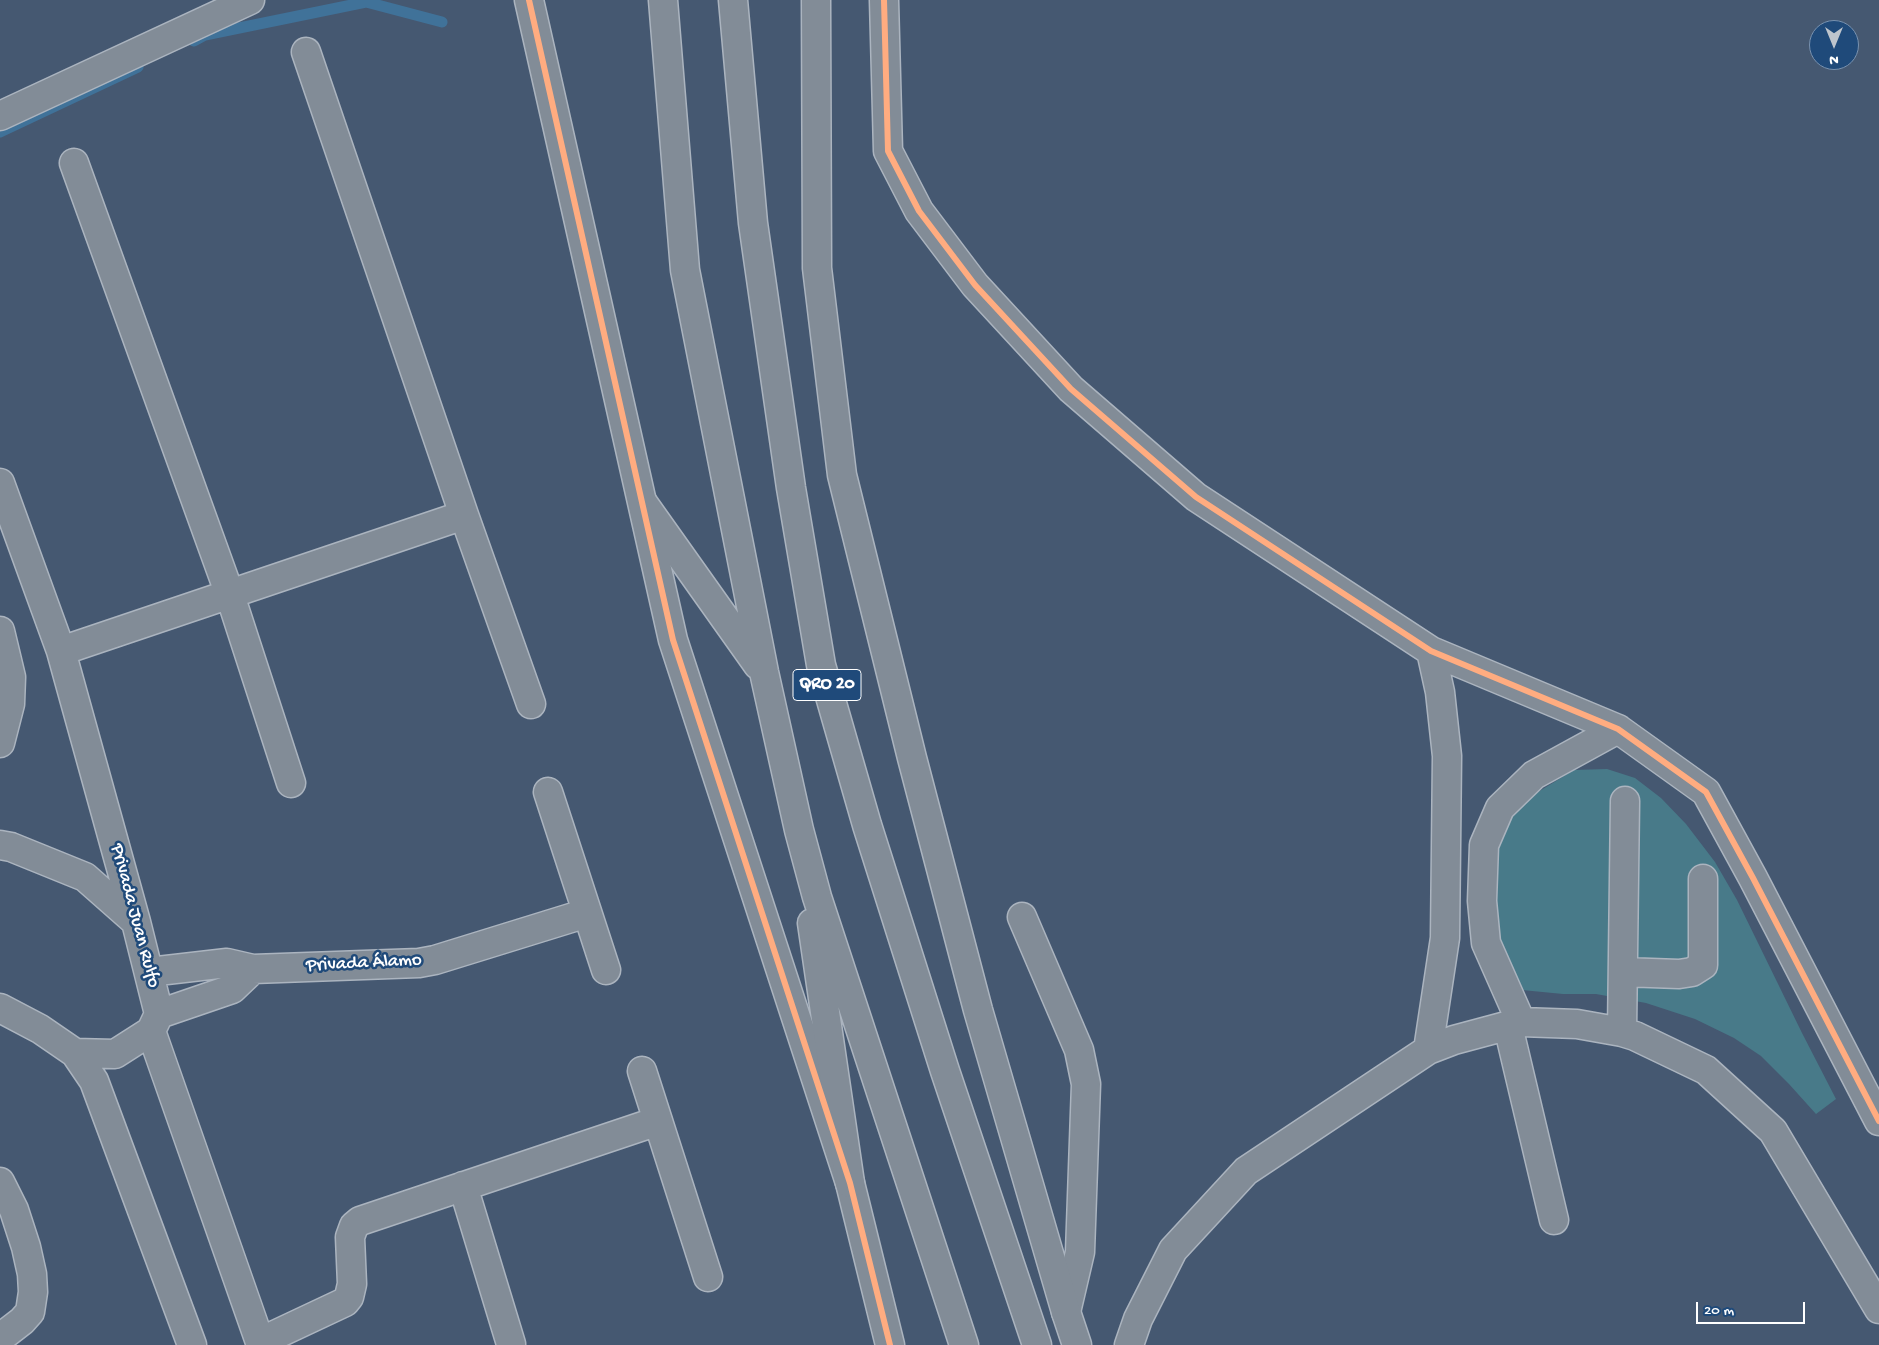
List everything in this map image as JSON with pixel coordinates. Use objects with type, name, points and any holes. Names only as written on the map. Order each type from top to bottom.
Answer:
[{"type":"main road","points":[[0,116],[250,0]]},
{"type":"main road","points":[[528,0],[673,640],[850,1184],[890,1345]]},
{"type":"main road","name":"QRO 20","points":[[662,0],[685,270],[764,672],[799,830],[817,897],[964,1345]]},
{"type":"main road","name":"QRO 20","points":[[733,0],[753,223],[791,488],[821,665],[867,825],[942,1062],[1037,1345]]},
{"type":"main road","points":[[816,0],[817,268],[842,475],[912,758],[978,1010],[1077,1345]]},
{"type":"main road","points":[[884,0],[888,151],[919,211],[975,285],[1071,390],[1196,497],[1431,651],[1618,729],[1706,792],[1753,878],[1879,1121]]},
{"type":"main road","points":[[306,52],[464,515],[531,704]]},
{"type":"main road","points":[[74,163],[230,595],[291,783]]},
{"type":"main road","name":"Privada Juan Rulfo","points":[[0,483],[61,651],[149,972],[155,1022],[260,1343]]},
{"type":"main road","points":[[643,503],[764,672]]},
{"type":"main road","points":[[61,651],[464,515]]},
{"type":"main road","points":[[0,630],[11,677],[10,704],[0,743]]},
{"type":"main road","points":[[1428,1050],[1445,938],[1446,756],[1440,692],[1431,651]]},
{"type":"main road","points":[[1554,1220],[1514,1024],[1486,943],[1482,901],[1484,845],[1500,808],[1534,775],[1618,729]]},
{"type":"main road","points":[[548,792],[606,970]]},
{"type":"main road","points":[[1622,1032],[1625,801]]},
{"type":"main road","points":[[799,830],[850,1184]]},
{"type":"main road","points":[[0,845],[11,847],[85,877],[136,922]]},
{"type":"main road","points":[[1623,972],[1679,974],[1692,972],[1703,965],[1703,880]]},
{"type":"main road","name":"Privada Álamo","points":[[149,972],[227,963],[253,969],[419,963],[435,960],[587,913]]},
{"type":"main road","points":[[1022,917],[1079,1050],[1086,1084],[1080,1252],[1066,1312]]},
{"type":"main road","points":[[75,1054],[114,1054],[155,1022],[232,989],[253,969]]},
{"type":"main road","points":[[1,1008],[40,1029],[75,1054],[94,1081],[192,1345]]},
{"type":"main road","points":[[1129,1345],[1138,1319],[1173,1250],[1246,1171],[1428,1050],[1454,1040],[1514,1024],[1578,1024],[1622,1032],[1635,1036],[1706,1070],[1773,1130],[1879,1309]]},
{"type":"main road","points":[[642,1071],[708,1277]]},
{"type":"main road","points":[[260,1343],[345,1302],[349,1297],[352,1284],[350,1237],[354,1226],[360,1221],[658,1122]]},
{"type":"main road","points":[[0,1182],[14,1210],[26,1247],[34,1292],[30,1312],[22,1321],[0,1338]]},
{"type":"main road","points":[[462,1186],[511,1344]]},
{"type":"shaded area","points":[[1607,769],[1635,778],[1661,798],[1686,824],[1715,862],[1737,900],[1836,1099],[1816,1114],[1761,1056],[1734,1038],[1695,1019],[1646,1003],[1596,994],[1563,994],[1522,990],[1498,941],[1495,899],[1498,846],[1508,820],[1538,792],[1574,770]]},
{"type":"waterway","points":[[194,41],[205,35],[366,2],[442,22]]},
{"type":"waterway","points":[[0,132],[138,67]]},
{"type":"cycle path","points":[[529,0],[673,640],[850,1183],[890,1345]]},
{"type":"cycle path","points":[[884,0],[888,151],[919,211],[975,285],[1071,389],[1196,497],[1431,651],[1618,729],[1706,792],[1753,878],[1879,1121]]}]
